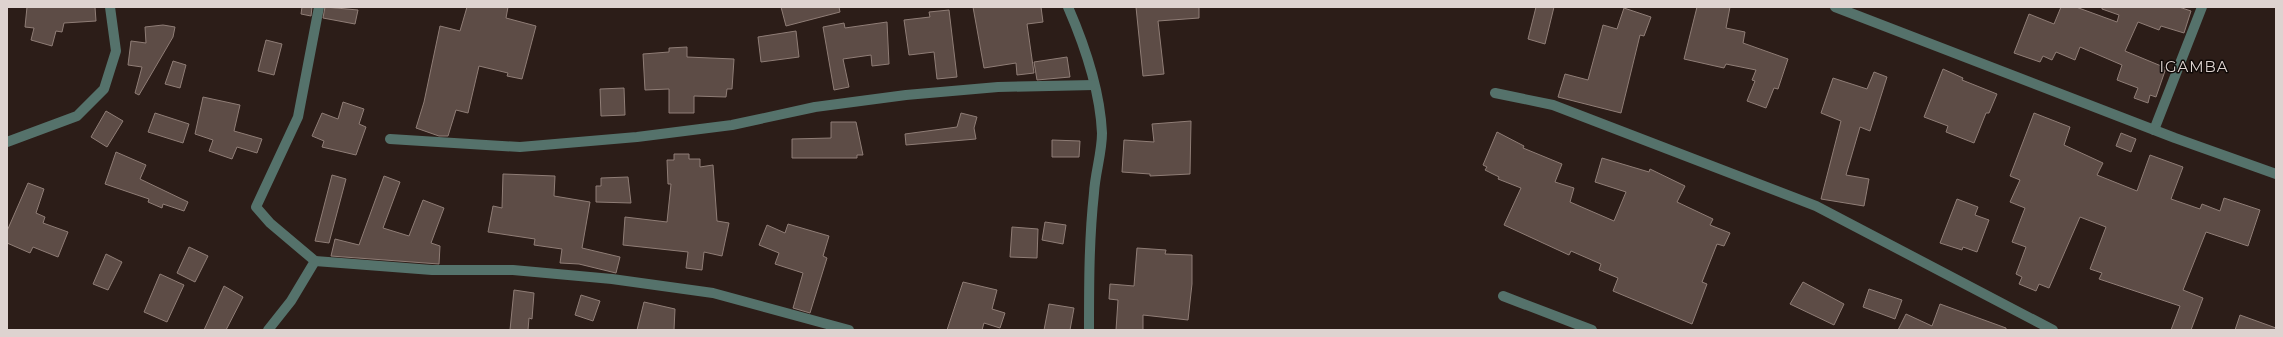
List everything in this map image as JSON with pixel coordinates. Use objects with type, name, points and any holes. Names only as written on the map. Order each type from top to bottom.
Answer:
[{"type":"street","points":[[7,142],[77,116],[104,89],[116,51],[110,7]]},
{"type":"street","points":[[319,7],[298,117],[256,207],[270,223],[315,261],[432,270],[514,270],[612,279],[713,293],[849,330]]},
{"type":"street","points":[[1068,7],[1082,39],[1099,106],[1102,134],[1094,192],[1089,260],[1089,330]]},
{"type":"street","points":[[1836,7],[2154,130],[2276,174]]},
{"type":"street","points":[[2154,130],[2202,7]]},
{"type":"street","points":[[390,139],[528,146],[637,137],[708,128],[815,107],[906,95],[998,87],[1094,85]]},
{"type":"street","points":[[1495,93],[1553,105],[1816,206],[2053,330]]},
{"type":"street","points":[[268,330],[291,301],[315,261]]},
{"type":"street","points":[[1503,296],[1592,330]]},
{"type":"building","points":[[27,7],[95,7],[96,21],[64,23],[62,32],[56,31],[52,46],[31,40],[34,28],[25,27]]},
{"type":"building","points":[[302,7],[312,7],[311,16],[301,14]]},
{"type":"building","points":[[325,7],[358,10],[355,24],[323,18]]},
{"type":"building","points":[[467,7],[508,7],[506,18],[536,26],[522,79],[507,76],[508,73],[479,66],[468,113],[456,110],[448,136],[439,136],[416,128],[424,102],[440,26],[460,31]]},
{"type":"building","points":[[781,7],[839,7],[840,12],[786,26]]},
{"type":"building","points":[[973,7],[1041,7],[1043,22],[1027,24],[1034,73],[1017,75],[1016,63],[984,68]]},
{"type":"building","points":[[1136,7],[1199,7],[1199,18],[1158,21],[1164,74],[1143,76]]},
{"type":"building","points":[[1536,7],[1554,7],[1545,44],[1528,39]]},
{"type":"building","points":[[1697,7],[1730,7],[1726,28],[1745,32],[1743,43],[1788,59],[1778,89],[1774,88],[1766,108],[1747,101],[1755,81],[1752,80],[1756,70],[1726,64],[1724,68],[1684,59]]},
{"type":"building","points":[[2061,7],[2076,7],[2117,22],[2119,15],[2102,9],[2102,7],[2179,7],[2191,11],[2184,33],[2161,26],[2159,30],[2138,22],[2125,51],[2166,68],[2156,97],[2150,95],[2148,103],[2134,98],[2138,88],[2117,80],[2122,65],[2080,47],[2075,60],[2056,52],[2052,60],[2043,56],[2040,62],[2014,53],[2029,14],[2054,24]]},
{"type":"building","points":[[1624,8],[1651,17],[1644,36],[1640,35],[1621,113],[1558,97],[1565,74],[1588,80],[1603,25],[1617,29]]},
{"type":"building","points":[[949,10],[957,77],[937,79],[934,52],[909,55],[904,20],[930,17],[929,12]]},
{"type":"building","points":[[887,22],[889,64],[872,66],[871,55],[843,59],[849,87],[834,90],[823,27],[844,23],[845,28]]},
{"type":"building","points":[[163,25],[175,27],[173,37],[139,95],[135,93],[142,67],[128,65],[131,41],[146,43],[145,27]]},
{"type":"building","points":[[796,31],[799,57],[761,62],[758,37]]},
{"type":"building","points":[[266,40],[282,44],[274,75],[258,71]]},
{"type":"building","points":[[687,47],[687,57],[734,59],[732,89],[727,89],[726,97],[694,96],[694,113],[669,113],[669,89],[645,90],[643,54],[669,52],[669,48]]},
{"type":"building","points":[[1067,57],[1070,77],[1037,80],[1034,62]]},
{"type":"building","points":[[173,61],[186,65],[180,88],[165,84]]},
{"type":"building","points":[[1943,69],[1963,78],[1962,80],[1997,94],[1989,113],[1986,113],[1974,143],[1946,132],[1948,126],[1924,117]]},
{"type":"building","points":[[1874,72],[1887,77],[1870,131],[1860,127],[1846,175],[1869,179],[1864,206],[1821,199],[1841,121],[1821,113],[1833,78],[1867,89]]},
{"type":"building","points":[[624,88],[625,115],[601,116],[600,89]]},
{"type":"building","points":[[203,97],[240,105],[234,131],[262,139],[257,153],[237,147],[232,159],[209,151],[213,140],[195,134]]},
{"type":"building","points":[[343,102],[364,109],[359,124],[366,127],[356,155],[322,147],[324,141],[312,136],[322,113],[338,119]]},
{"type":"building","points":[[106,111],[123,121],[107,147],[91,137]]},
{"type":"building","points":[[155,113],[189,124],[183,143],[148,132]]},
{"type":"building","points":[[961,113],[977,117],[974,128],[976,139],[906,145],[905,134],[957,127]]},
{"type":"building","points":[[2034,113],[2070,127],[2064,145],[2103,163],[2097,175],[2137,191],[2150,155],[2183,167],[2171,199],[2200,209],[2202,204],[2220,211],[2224,198],[2260,210],[2248,246],[2206,232],[2183,290],[2203,298],[2191,330],[2171,330],[2180,306],[2099,279],[2102,273],[2090,269],[2106,227],[2080,217],[2049,288],[2039,284],[2036,291],[2019,284],[2022,277],[2016,274],[2026,247],[2012,242],[2025,208],[2010,202],[2020,180],[2010,176]]},
{"type":"building","points":[[1191,121],[1190,174],[1150,176],[1150,174],[1122,172],[1124,140],[1154,142],[1152,124]]},
{"type":"building","points":[[831,122],[856,122],[863,155],[857,155],[857,158],[792,158],[792,139],[831,138]]},
{"type":"building","points":[[1497,132],[1524,146],[1523,148],[1562,164],[1555,182],[1574,188],[1570,202],[1614,221],[1626,192],[1595,182],[1602,158],[1649,172],[1650,169],[1685,186],[1677,202],[1713,219],[1710,225],[1730,233],[1724,246],[1717,244],[1702,282],[1707,284],[1692,324],[1613,291],[1618,278],[1599,270],[1601,264],[1571,251],[1569,255],[1504,225],[1521,188],[1498,179],[1499,177],[1485,170],[1487,167],[1483,165]]},
{"type":"building","points":[[2121,133],[2136,139],[2131,152],[2116,146]]},
{"type":"building","points":[[1052,140],[1080,141],[1079,157],[1052,157]]},
{"type":"building","points":[[116,152],[146,165],[140,179],[188,202],[184,211],[163,204],[162,208],[148,202],[149,199],[105,184]]},
{"type":"building","points":[[674,154],[689,154],[689,159],[700,159],[700,167],[713,165],[717,221],[729,223],[722,256],[704,252],[702,270],[686,268],[688,252],[623,245],[625,217],[667,222],[671,184],[668,184],[667,160],[674,160]]},
{"type":"building","points":[[503,174],[555,176],[554,196],[590,202],[582,248],[620,257],[616,273],[579,264],[560,263],[562,249],[534,245],[535,239],[488,232],[493,206],[502,208]]},
{"type":"building","points":[[332,175],[346,179],[329,243],[315,241]]},
{"type":"building","points":[[384,176],[400,182],[383,228],[409,236],[423,200],[444,208],[431,243],[440,246],[439,264],[331,256],[335,239],[359,245]]},
{"type":"building","points":[[628,177],[631,203],[596,202],[596,186],[601,186],[601,178]]},
{"type":"building","points":[[28,183],[44,189],[36,213],[45,217],[43,223],[68,232],[58,257],[33,247],[30,253],[7,243],[7,231]]},
{"type":"building","points":[[1957,199],[1978,207],[1975,215],[1989,220],[1977,252],[1963,247],[1962,250],[1940,243]]},
{"type":"building","points":[[1045,222],[1066,225],[1063,244],[1042,240]]},
{"type":"building","points":[[788,224],[829,236],[823,256],[827,258],[810,313],[793,308],[803,273],[775,264],[779,253],[759,245],[767,225],[785,233]]},
{"type":"building","points":[[1012,227],[1038,229],[1037,258],[1010,257]]},
{"type":"building","points":[[189,247],[208,256],[195,282],[177,273]]},
{"type":"building","points":[[1137,248],[1166,250],[1165,254],[1192,255],[1192,284],[1188,320],[1143,315],[1143,330],[1116,330],[1118,300],[1109,299],[1110,284],[1134,286]]},
{"type":"building","points":[[106,254],[122,262],[108,290],[93,284]]},
{"type":"building","points":[[160,274],[184,285],[167,322],[144,312]]},
{"type":"building","points":[[963,282],[997,290],[992,309],[1005,313],[1000,328],[984,323],[982,330],[947,330]]},
{"type":"building","points":[[1803,282],[1844,304],[1834,325],[1790,304]]},
{"type":"building","points":[[224,286],[243,297],[226,330],[204,330]]},
{"type":"building","points":[[1869,289],[1902,300],[1895,319],[1863,307]]},
{"type":"building","points":[[514,290],[534,293],[532,319],[529,318],[528,330],[510,330]]},
{"type":"building","points":[[581,295],[600,301],[593,321],[575,315]]},
{"type":"building","points":[[644,302],[675,309],[674,330],[637,330]]},
{"type":"building","points":[[1049,304],[1074,308],[1070,330],[1044,330]]},
{"type":"building","points":[[1940,304],[2006,328],[2006,330],[1898,330],[1906,314],[1932,326]]},
{"type":"building","points":[[2240,315],[2276,328],[2276,330],[2235,330]]},
{"type":"district","name":"IGAMBA","points":[[2194,67]]}]
